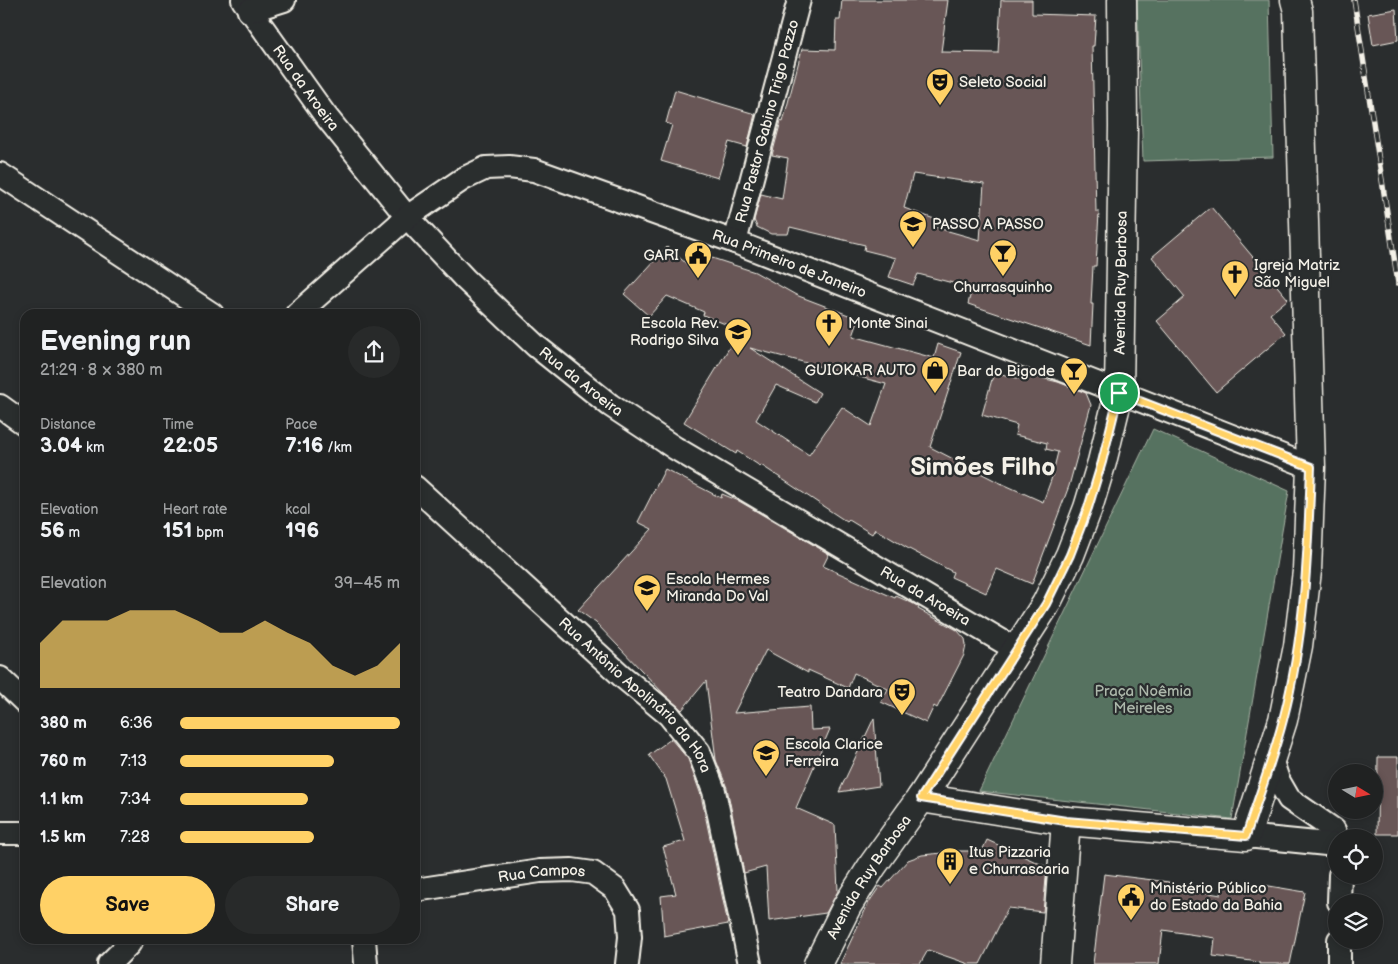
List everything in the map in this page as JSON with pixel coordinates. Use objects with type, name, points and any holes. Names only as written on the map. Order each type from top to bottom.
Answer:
[{"type":"main road","name":"Avenida Ruy Barbosa","points":[[818,964],[847,906],[873,865],[921,798],[1046,604],[1073,547],[1100,472],[1119,393],[1123,127],[1122,0]]},
{"type":"main road","points":[[921,798],[1066,821],[1246,836],[1283,720],[1298,646],[1307,570],[1311,467],[1302,4]]},
{"type":"main road","points":[[1055,964],[1066,821]]},
{"type":"street","points":[[246,5],[284,0]]},
{"type":"street","name":"Rua Pastor Gabino Trigo Pazzo","points":[[735,242],[799,0]]},
{"type":"street","name":"Rua da Aroeira","points":[[246,5],[325,115],[407,217],[465,279],[536,346],[610,404],[675,448],[1017,650]]},
{"type":"street","name":"Rua Primeiro de Janeiro","points":[[303,309],[407,217],[463,179],[486,168],[510,167],[534,170],[735,242],[1311,467]]},
{"type":"street","points":[[0,174],[204,309]]},
{"type":"street","points":[[0,406],[20,420]]},
{"type":"street","name":"Rua Antônio Apolinário da Hora","points":[[420,492],[616,670],[669,715],[699,752],[714,791],[750,964]]},
{"type":"street","points":[[0,678],[20,697]]},
{"type":"street","points":[[1271,759],[1278,780],[1289,798],[1333,829]]},
{"type":"street","points":[[0,833],[20,833]]},
{"type":"street","points":[[1246,836],[1328,844]]},
{"type":"street","name":"Rua Campos","points":[[420,889],[540,871],[572,870],[593,873],[615,890],[628,910],[630,937],[627,964]]},
{"type":"street","points":[[109,964],[129,944]]},
{"type":"street","points":[[364,944],[366,964]]},
{"type":"street","points":[[1339,949],[1339,964]]},
{"type":"green space","points":[[1137,0],[1269,0],[1273,157],[1143,161]]},
{"type":"green space","name":"Praça Noêmia Meireles","points":[[1153,429],[1289,491],[1232,819],[979,791]]},
{"type":"building","points":[[842,0],[948,0],[941,52],[998,53],[1001,0],[1032,0],[1032,14],[1096,16],[1094,46],[1092,46],[1096,212],[1099,212],[1096,266],[1093,266],[1091,345],[968,304],[972,288],[918,274],[913,285],[889,277],[896,258],[864,250],[865,245],[790,227],[788,234],[771,234],[757,227],[754,220],[761,194],[782,199],[788,158],[772,155],[781,121],[783,122],[802,49],[835,50],[836,20],[840,20]],"holes":[[[913,174],[984,184],[980,240],[934,227],[937,220],[904,208]]]},
{"type":"building","points":[[1396,9],[1398,40],[1373,45],[1368,14]]},
{"type":"building","points":[[675,90],[755,114],[747,147],[729,142],[718,178],[661,161],[672,125],[666,123]]},
{"type":"building","name":"Igreja Matriz São Miguel","points":[[1211,207],[1288,299],[1270,314],[1286,333],[1216,392],[1157,321],[1185,297],[1152,257]]},
{"type":"building","points":[[667,247],[695,271],[706,256],[755,272],[796,295],[859,319],[853,336],[934,358],[938,344],[961,352],[930,447],[996,481],[1043,502],[1058,452],[1046,449],[1047,443],[1015,435],[1017,425],[982,415],[994,372],[1028,381],[1029,375],[1058,382],[1086,393],[1091,405],[1069,486],[1032,584],[997,569],[986,593],[951,577],[953,572],[875,529],[872,534],[849,520],[847,522],[761,465],[737,451],[736,454],[684,422],[740,330],[703,315],[704,312],[667,296],[649,316],[624,294]],"holes":[[[750,348],[886,384],[871,426],[842,407],[809,455],[756,420],[776,385],[815,402],[820,393]]]},
{"type":"building","points":[[665,469],[721,498],[722,494],[739,501],[829,554],[823,566],[895,598],[896,596],[912,603],[919,607],[918,609],[957,630],[965,639],[964,655],[937,708],[934,706],[926,723],[881,702],[888,689],[854,673],[848,688],[808,670],[808,673],[766,650],[734,713],[810,707],[811,730],[830,729],[796,808],[835,825],[838,891],[826,913],[769,921],[766,867],[744,873],[727,788],[716,760],[706,681],[682,710],[664,694],[596,623],[578,610],[652,529],[638,522]]},
{"type":"building","points":[[874,718],[879,786],[839,792]]},
{"type":"building","points":[[671,739],[688,759],[701,795],[728,924],[664,936],[661,896],[676,894],[663,847],[685,841],[666,779],[649,755]]},
{"type":"building","points":[[1378,757],[1398,757],[1398,834],[1383,834],[1383,829],[1377,829],[1377,819],[1383,819],[1383,764],[1378,764]]},
{"type":"building","points":[[987,840],[1047,867],[1043,912],[1008,908],[980,964],[969,964],[928,950],[920,964],[840,964],[869,902],[880,886],[883,888],[908,860],[922,855],[942,853],[942,851],[981,853]]},
{"type":"building","points":[[1104,874],[1169,882],[1168,886],[1221,895],[1222,886],[1263,891],[1263,885],[1305,892],[1290,964],[1259,964],[1259,962],[1213,956],[1215,938],[1163,930],[1159,964],[1093,964]]},
{"type":"railway","points":[[1354,0],[1398,283]]},
{"type":"place","name":"Seleto Social","points":[[940,106]]},
{"type":"place","name":"PASSO A PASSO","points":[[913,248]]},
{"type":"place","name":"Churrasquinho","points":[[1003,277]]},
{"type":"place","name":"GARI","points":[[698,279]]},
{"type":"place","name":"Igreja Matriz São Miguel","points":[[1235,298]]},
{"type":"place","name":"Monte Sinai","points":[[829,347]]},
{"type":"place","name":"Escola Rev. Rodrigo Silva","points":[[738,356]]},
{"type":"place","name":"GUIOKAR AUTO","points":[[935,394]]},
{"type":"place","name":"Bar do Bigode","points":[[1074,395]]},
{"type":"place","name":"Escola Hermes Miranda Do Val","points":[[647,612]]},
{"type":"place","name":"Teatro Dandara","points":[[902,716]]},
{"type":"place","name":"Escola Clarice Ferreira","points":[[766,777]]},
{"type":"place","name":"Itus Pizzaria e Churrascaria","points":[[950,885]]},
{"type":"place","name":"Mnistério Público do Estado da Bahia","points":[[1131,921]]},
{"type":"district","name":"Simões Filho","points":[[983,466]]},
{"type":"route","points":[[1119,393],[1311,467],[1307,570],[1298,646],[1283,720],[1246,836],[1066,821],[921,798],[1046,604],[1070,555],[1088,508],[1102,462],[1119,393]]}]
